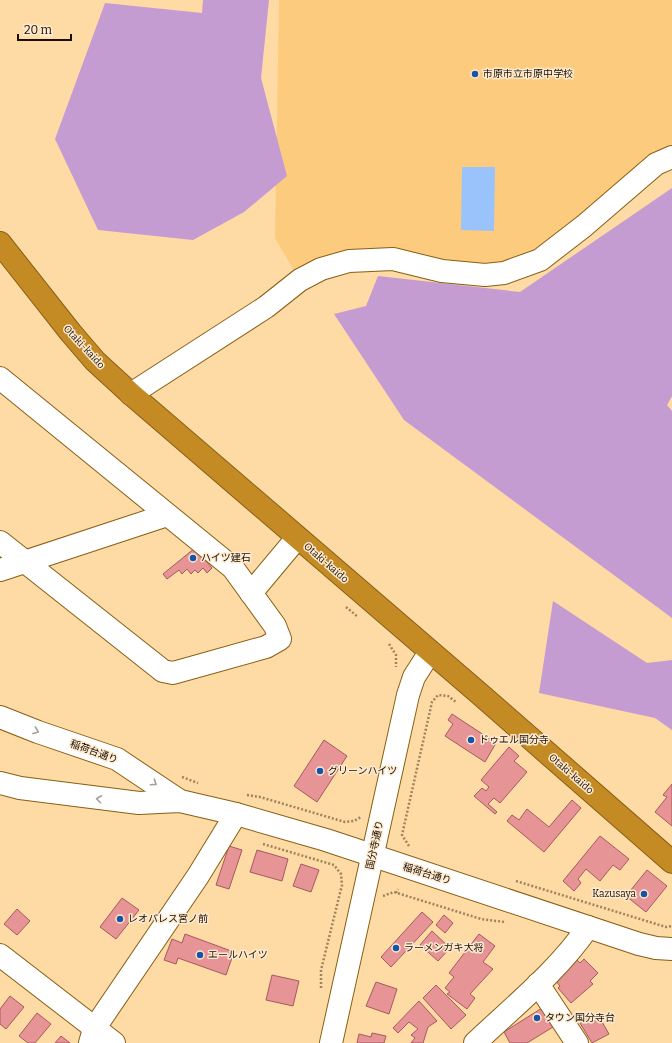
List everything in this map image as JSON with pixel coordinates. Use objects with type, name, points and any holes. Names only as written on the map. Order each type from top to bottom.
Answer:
[{"type":"highway","name":"Otaki-kaido","points":[[0,243],[95,361],[131,394],[672,862]]},
{"type":"street","points":[[131,394],[266,307],[300,280],[321,269],[349,261],[393,258],[442,270],[486,275],[504,273],[540,260],[584,226],[656,164],[672,157]]},
{"type":"street","points":[[0,378],[233,568],[275,626],[280,639],[266,647],[173,673],[163,671],[0,542]]},
{"type":"street","points":[[0,570],[167,515]]},
{"type":"street","points":[[251,593],[297,538]]},
{"type":"street","name":"国分寺通り","points":[[331,1043],[408,695],[414,677],[430,652]]},
{"type":"street","name":"稲荷台通り","points":[[0,717],[38,732],[117,759],[180,800]]},
{"type":"street","name":"稲荷台通り","points":[[0,783],[20,788],[139,803],[180,800],[236,814],[326,840],[372,857],[480,890],[639,944],[656,948],[672,948]]},
{"type":"street","points":[[92,1036],[198,876],[236,814]]},
{"type":"street","points":[[475,1043],[538,984],[579,941],[588,927]]},
{"type":"street","points":[[0,955],[92,1036],[114,1043]]},
{"type":"street","points":[[538,984],[577,1043]]},
{"type":"path","points":[[343,604],[361,620]]},
{"type":"path","points":[[385,640],[391,645],[396,655],[395,674]]},
{"type":"path","points":[[410,848],[402,835],[432,702]]},
{"type":"path","points":[[175,774],[203,786]]},
{"type":"path","points":[[246,795],[260,797],[345,822],[354,821],[362,816]]},
{"type":"path","points":[[261,844],[334,865],[341,874],[342,885],[321,970],[321,992]]},
{"type":"path","points":[[514,880],[666,927],[672,926]]},
{"type":"path","points":[[396,893],[398,889]]},
{"type":"path","points":[[380,900],[381,896],[396,893],[481,919],[508,922]]},
{"type":"shaded area","points":[[203,0],[269,0],[261,78],[287,176],[244,212],[193,240],[98,230],[55,139],[105,3],[202,13]]},
{"type":"shaded area","name":"市原市立市原中学校","points":[[279,0],[672,0],[672,147],[533,255],[474,268],[379,249],[296,274],[275,238]]},
{"type":"shaded area","points":[[672,188],[672,396],[667,405],[672,411],[672,618],[404,420],[334,314],[366,306],[378,276],[520,292]]},
{"type":"shaded area","points":[[553,601],[647,663],[672,660],[672,730],[655,718],[539,693]]},
{"type":"water","points":[[462,167],[495,167],[494,231],[461,230]]},
{"type":"building","name":"ハイツ建石","points":[[195,548],[212,568],[207,573],[203,568],[198,573],[195,570],[191,574],[187,569],[182,574],[179,570],[167,579],[163,574]]},
{"type":"building","name":"ドゥエル国分寺","points":[[452,714],[496,743],[485,762],[445,736],[453,724],[448,720]]},
{"type":"building","name":"グリーンハイツ","points":[[324,740],[347,756],[317,802],[294,786]]},
{"type":"building","points":[[509,747],[519,756],[514,761],[527,772],[500,803],[494,798],[488,804],[497,812],[495,814],[474,796],[482,788],[486,791],[489,787],[481,780]]},
{"type":"building","points":[[672,784],[672,826],[655,812],[667,797],[663,795]]},
{"type":"building","points":[[572,800],[581,808],[544,852],[507,821],[512,815],[519,820],[527,809],[549,827]]},
{"type":"building","points":[[600,836],[629,859],[620,870],[613,865],[600,881],[586,869],[578,879],[581,883],[574,891],[563,881]]},
{"type":"building","points":[[229,846],[242,850],[229,889],[216,885]]},
{"type":"building","points":[[257,850],[288,859],[282,881],[250,872]]},
{"type":"building","points":[[301,864],[319,870],[311,892],[293,886]]},
{"type":"building","points":[[647,870],[667,886],[646,912],[626,896]]},
{"type":"building","name":"レオパレス宮ノ前","points":[[122,898],[139,910],[116,939],[100,927]]},
{"type":"building","points":[[17,909],[30,921],[17,935],[4,924]]},
{"type":"building","points":[[422,912],[433,922],[391,967],[381,957]]},
{"type":"building","points":[[444,915],[453,923],[445,933],[436,925]]},
{"type":"building","points":[[432,931],[450,948],[438,961],[420,945]]},
{"type":"building","name":"エールハイツ","points":[[185,934],[234,952],[226,975],[178,958],[176,964],[164,960],[172,939],[182,943]]},
{"type":"building","points":[[479,934],[495,946],[483,962],[493,969],[470,994],[475,998],[467,1009],[447,994],[450,992],[445,988],[454,977],[449,973]]},
{"type":"building","points":[[584,959],[598,973],[590,981],[593,984],[571,1003],[558,988],[560,986],[555,980],[577,960],[580,963]]},
{"type":"building","points":[[272,975],[299,981],[293,1006],[266,1000]]},
{"type":"building","points":[[376,982],[397,989],[389,1014],[366,1006]]},
{"type":"building","points":[[436,985],[466,1015],[451,1029],[423,998]]},
{"type":"building","points":[[10,996],[24,1007],[6,1029],[0,1024],[0,1009]]},
{"type":"building","points":[[419,1001],[437,1021],[428,1027],[423,1043],[411,1043],[415,1038],[411,1035],[418,1029],[409,1022],[398,1033],[393,1028]]},
{"type":"building","name":"タウン国分寺台","points":[[542,1008],[553,1027],[527,1043],[510,1043],[504,1032]]},
{"type":"building","points":[[37,1013],[51,1024],[35,1043],[28,1043],[19,1036]]},
{"type":"building","points":[[597,1013],[609,1034],[592,1043],[580,1023]]},
{"type":"building","points":[[372,1033],[386,1036],[384,1043],[357,1043],[359,1034],[371,1037]]},
{"type":"building","points":[[61,1036],[70,1043],[55,1043]]},
{"type":"place","name":"市原市立市原中学校","points":[[475,74]]},
{"type":"place","name":"ハイツ建石","points":[[193,558]]},
{"type":"place","name":"ドゥエル国分寺","points":[[471,740]]},
{"type":"place","name":"グリーンハイツ","points":[[320,771]]},
{"type":"place","name":"Kazusaya","points":[[644,894]]},
{"type":"place","name":"レオパレス宮ノ前","points":[[120,919]]},
{"type":"place","name":"ラーメンガキ大将","points":[[396,948]]},
{"type":"place","name":"エールハイツ","points":[[200,955]]},
{"type":"place","name":"タウン国分寺台","points":[[537,1018]]}]
